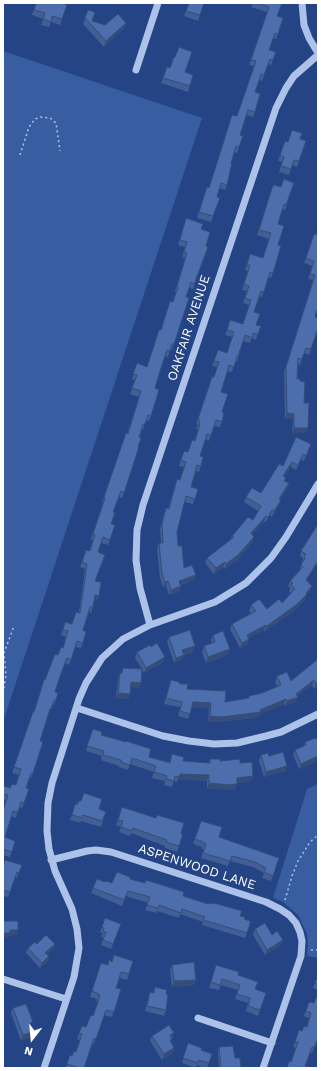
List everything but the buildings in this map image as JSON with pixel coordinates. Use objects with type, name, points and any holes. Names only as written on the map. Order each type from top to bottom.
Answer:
[{"type":"street","points":[[136,70],[158,3]]},
{"type":"street","points":[[302,3],[304,25],[318,54]]},
{"type":"street","name":"OAKFAIR AVENUE","points":[[150,625],[140,588],[136,560],[137,535],[144,505],[276,108],[294,76],[318,54]]},
{"type":"street","points":[[44,1068],[76,968],[78,957],[78,938],[72,909],[51,860],[47,831],[49,799],[52,783],[86,683],[102,658],[123,639],[150,625],[215,602],[246,583],[275,553],[318,484]]},
{"type":"street","points":[[77,708],[163,736],[214,744],[237,743],[281,732],[318,714]]},
{"type":"street","name":"ASPENWOOD LANE","points":[[51,860],[87,851],[104,851],[119,854],[266,902],[285,912],[296,923],[300,932],[302,941],[301,956],[263,1068]]},
{"type":"street","points":[[3,979],[66,999]]},
{"type":"street","points":[[198,1018],[272,1043]]},
{"type":"path","points":[[20,155],[29,127],[35,119],[41,117],[50,118],[56,123],[60,151]]},
{"type":"path","points":[[3,693],[6,675],[4,653],[14,626]]},
{"type":"path","points":[[285,900],[298,860],[310,842],[318,835]]},
{"type":"path","points":[[311,950],[318,950]]},
{"type":"shaded area","points":[[3,51],[202,118],[3,722]]},
{"type":"shaded area","points":[[318,784],[318,958],[307,956],[307,934],[298,915],[283,902],[273,898],[307,789]]}]
